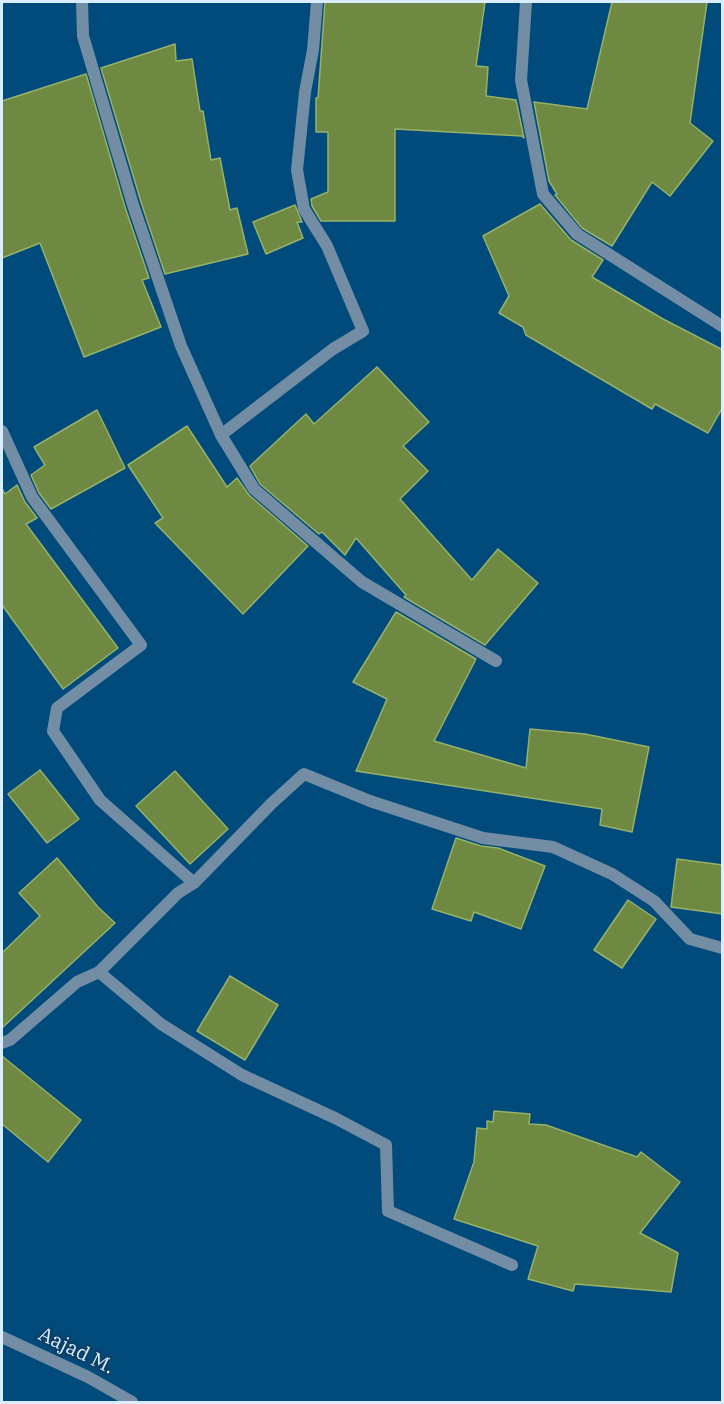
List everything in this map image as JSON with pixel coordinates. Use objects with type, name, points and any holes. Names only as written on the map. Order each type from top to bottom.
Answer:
[{"type":"street","points":[[82,2],[83,36],[133,205],[181,346],[221,435],[254,489],[362,582],[496,661]]},
{"type":"street","points":[[221,435],[333,349],[363,331],[327,246],[304,209],[297,170],[317,2]]},
{"type":"street","points":[[526,2],[521,80],[543,195],[576,234],[723,326]]},
{"type":"street","points":[[2,431],[32,497],[141,645],[57,708],[53,731],[99,800],[194,883]]},
{"type":"street","points":[[2,1043],[10,1040],[77,982],[99,972],[178,893],[194,883],[272,803],[304,774],[370,801],[483,838],[553,847],[612,874],[654,901],[690,939],[723,948]]},
{"type":"street","points":[[99,972],[161,1024],[242,1075],[335,1118],[386,1145],[388,1211],[512,1265]]},
{"type":"street","name":"Aajad M.","points":[[2,1337],[88,1377],[132,1402]]},
{"type":"building","points":[[325,2],[485,2],[476,66],[488,67],[486,96],[516,100],[524,138],[522,136],[395,129],[395,221],[321,221],[312,206],[311,199],[328,192],[328,132],[316,132],[316,98],[318,98]]},
{"type":"building","points":[[612,2],[707,2],[690,123],[713,141],[670,196],[652,182],[612,246],[582,228],[555,195],[557,194],[549,181],[534,102],[587,109]]},
{"type":"building","points":[[175,44],[176,61],[192,59],[211,160],[220,158],[230,210],[237,208],[248,254],[165,274],[101,68]]},
{"type":"building","points":[[86,74],[125,207],[149,278],[142,280],[161,327],[84,357],[40,243],[2,258],[2,101]]},
{"type":"building","points":[[540,204],[571,240],[603,260],[592,277],[663,319],[723,350],[723,407],[708,433],[655,404],[652,409],[526,335],[523,327],[499,313],[509,296],[483,236]]},
{"type":"building","points":[[295,205],[302,222],[297,222],[303,238],[266,254],[253,222]]},
{"type":"building","points":[[377,367],[429,422],[403,446],[428,471],[400,499],[472,580],[498,549],[538,583],[485,645],[404,597],[406,595],[356,538],[345,555],[322,532],[319,534],[260,484],[250,466],[306,414],[314,424]]},
{"type":"building","points":[[97,410],[125,468],[51,509],[39,493],[31,475],[45,465],[34,447]]},
{"type":"building","points":[[187,426],[227,487],[237,478],[249,495],[308,546],[243,614],[155,523],[163,518],[128,465]]},
{"type":"building","points":[[17,485],[25,502],[37,518],[26,524],[118,648],[63,689],[2,605],[2,489],[5,494]]},
{"type":"building","points":[[396,612],[476,659],[434,741],[526,768],[530,729],[585,734],[649,747],[632,832],[600,825],[602,809],[356,771],[387,699],[353,682]]},
{"type":"building","points":[[40,770],[79,819],[47,843],[8,794]]},
{"type":"building","points":[[175,771],[228,829],[190,864],[136,806]]},
{"type":"building","points":[[456,838],[481,846],[498,848],[545,866],[521,929],[474,912],[471,921],[432,909]]},
{"type":"building","points":[[57,858],[98,907],[115,923],[2,1028],[2,953],[40,916],[19,893]]},
{"type":"building","points":[[677,859],[723,865],[723,914],[671,907]]},
{"type":"building","points":[[628,900],[656,919],[622,968],[594,950]]},
{"type":"building","points":[[230,976],[278,1005],[245,1060],[197,1031]]},
{"type":"building","points":[[2,1056],[81,1120],[48,1162],[2,1124]]},
{"type":"building","points":[[494,1111],[530,1114],[529,1124],[546,1125],[637,1157],[641,1152],[680,1182],[640,1233],[678,1253],[671,1292],[575,1284],[573,1291],[528,1279],[538,1246],[454,1219],[474,1162],[477,1128],[487,1129],[487,1121],[493,1122]]}]
